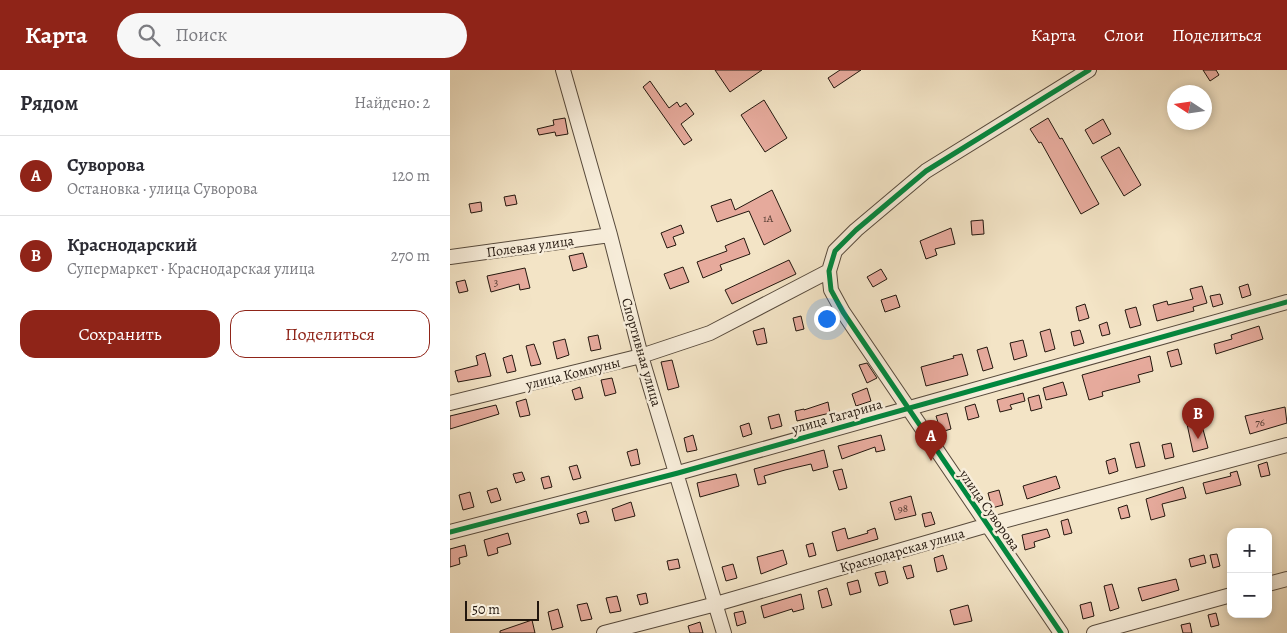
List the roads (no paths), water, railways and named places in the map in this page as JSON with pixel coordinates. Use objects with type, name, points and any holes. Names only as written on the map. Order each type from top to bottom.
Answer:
[{"type":"street","name":"Спортивная улица","points":[[563,70],[610,235],[641,356],[678,473],[724,633]]},
{"type":"street","points":[[829,271],[836,252],[856,230],[926,171],[1089,70]]},
{"type":"street","name":"Полевая улица","points":[[450,257],[610,235]]},
{"type":"street","name":"улица Коммуны","points":[[450,403],[641,356],[710,333],[829,271]]},
{"type":"street","name":"улица Суворова","points":[[829,271],[831,290],[843,312],[906,408],[1061,633]]},
{"type":"street","name":"улица Гагарина","points":[[450,532],[678,473],[1287,302]]},
{"type":"street","name":"Краснодарская улица","points":[[604,633],[716,604],[988,525],[1287,445]]},
{"type":"street","points":[[1272,583],[1287,579]]},
{"type":"street","points":[[1094,633],[1227,596]]},
{"type":"place","name":"Краснодарский","points":[[1198,439]]},
{"type":"place","name":"Суворова","points":[[931,461]]}]
